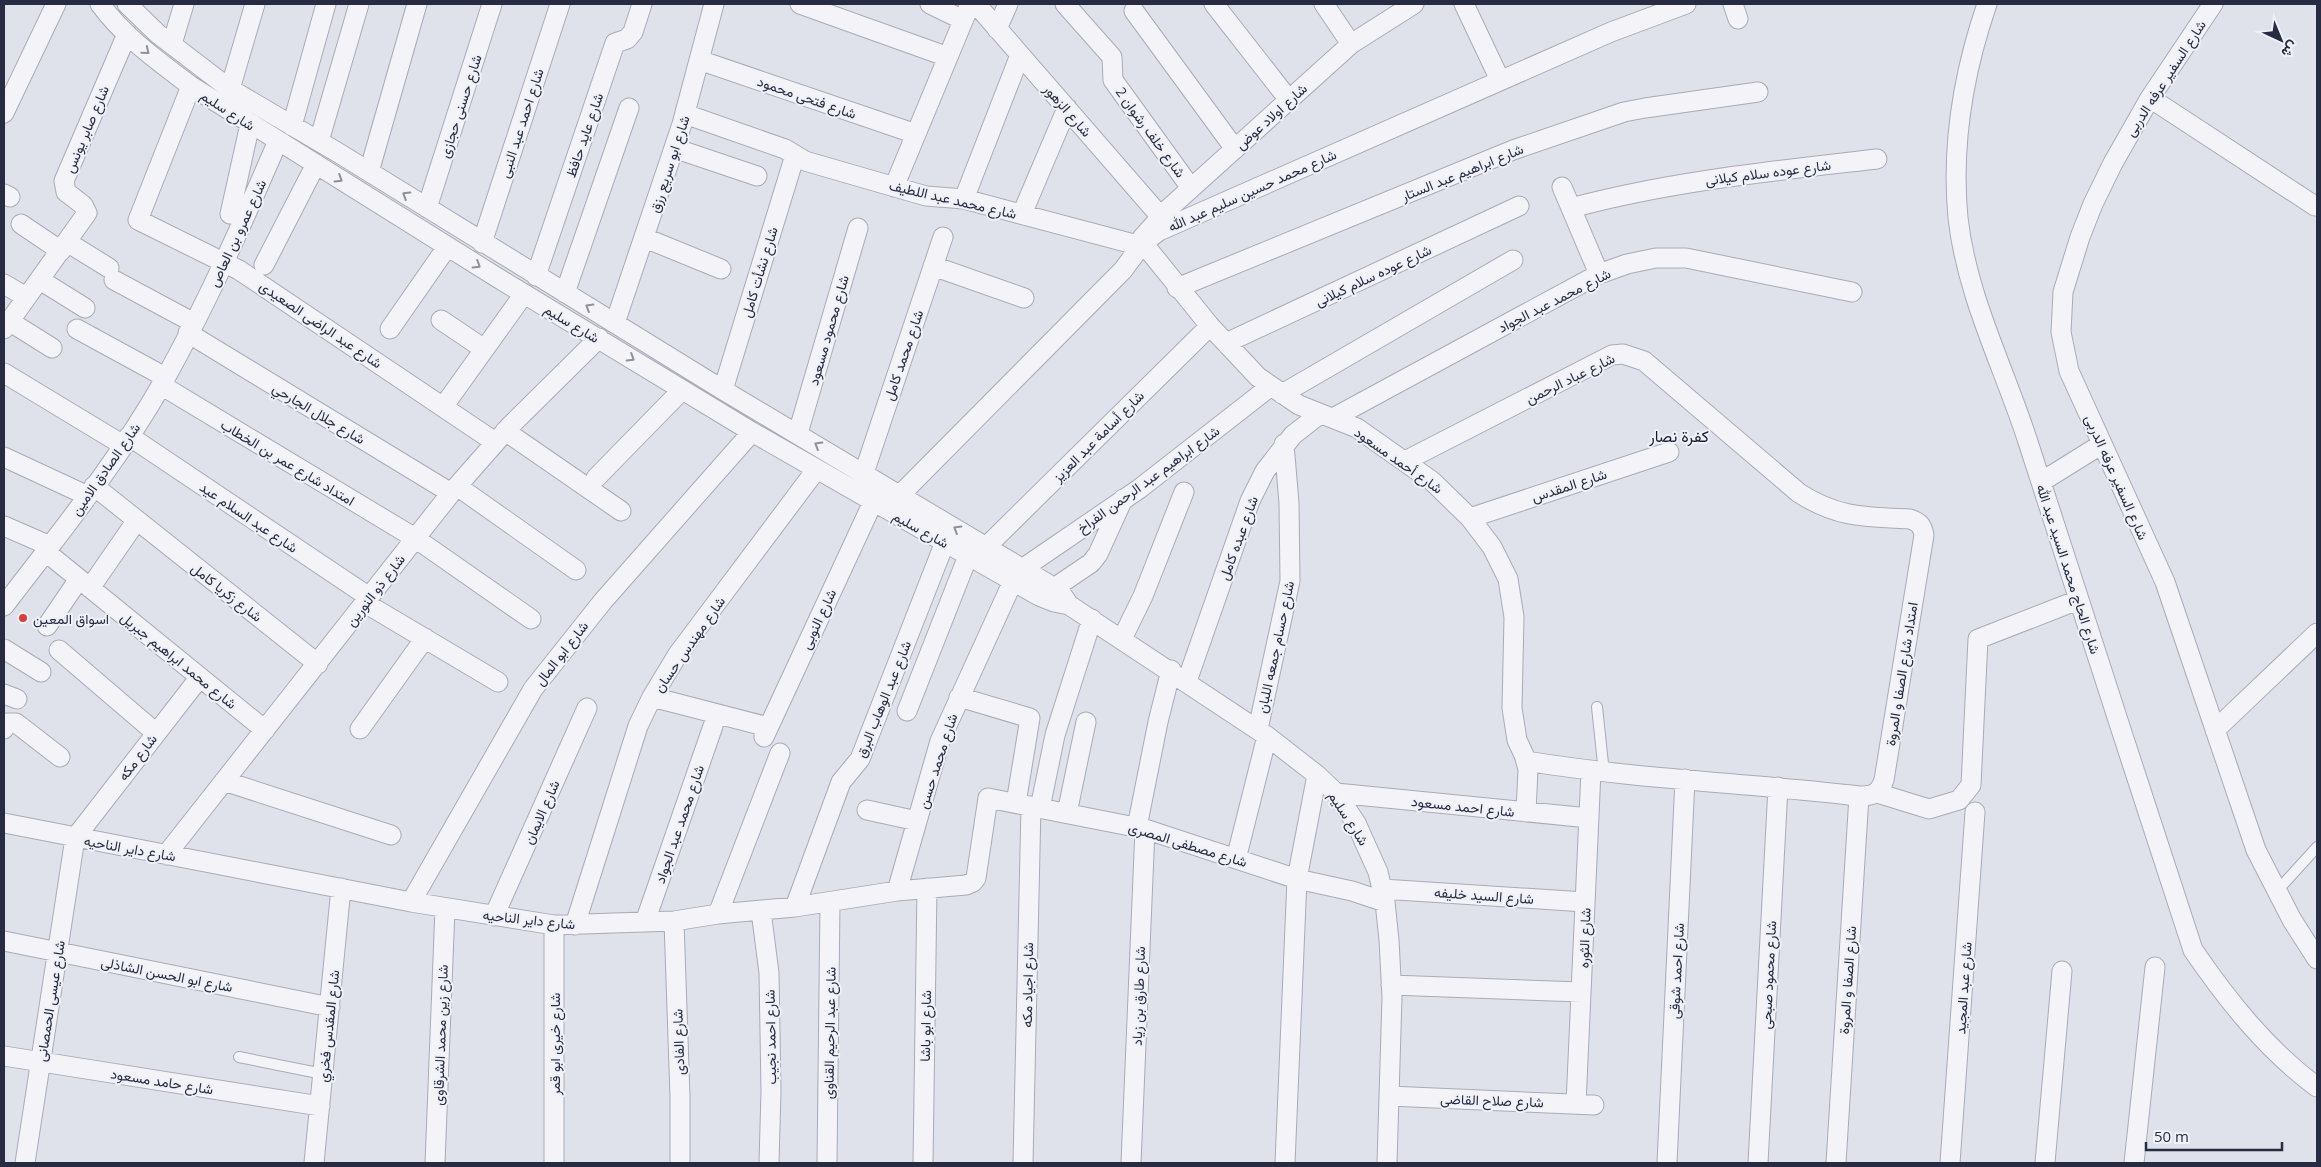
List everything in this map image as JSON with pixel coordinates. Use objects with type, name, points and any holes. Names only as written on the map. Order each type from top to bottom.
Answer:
[{"type":"street","points":[[4,113],[56,4]]},
{"type":"street","name":"شارع سليم","points":[[100,4],[113,22],[144,50],[191,86],[278,142],[524,294],[816,470],[968,556],[1054,588],[1061,593],[1069,604],[1171,670],[1317,774],[1336,793],[1368,847],[1384,896],[1391,986],[1387,1163]]},
{"type":"street","name":"شارع سليم","points":[[127,4],[172,44],[230,89],[319,141],[723,390],[798,433],[986,547],[1018,575],[1054,602],[1069,604]]},
{"type":"street","points":[[172,44],[184,4]]},
{"type":"street","points":[[230,89],[255,4]]},
{"type":"street","points":[[292,126],[326,4]]},
{"type":"street","points":[[319,141],[359,4]]},
{"type":"street","points":[[369,172],[418,4]]},
{"type":"street","name":"شارع حسنى حجازى","points":[[427,208],[492,4]]},
{"type":"street","name":"شارع احمد عبد النبى","points":[[482,243],[560,4]]},
{"type":"street","name":"شارع عايد حافظ","points":[[536,276],[615,43],[627,39],[633,32],[642,4]]},
{"type":"street","name":"شارع ابو سريع رزق","points":[[614,323],[645,238],[685,114],[714,4]]},
{"type":"street","points":[[800,4],[948,57]]},
{"type":"street","points":[[894,187],[967,12],[930,4]]},
{"type":"street","name":"شارع الزهور","points":[[976,4],[1161,216]]},
{"type":"street","points":[[997,29],[1008,4]]},
{"type":"street","name":"شارع خلف رشوان 2","points":[[1065,4],[1112,57],[1113,80],[1192,188]]},
{"type":"street","points":[[1214,4],[1289,100]]},
{"type":"street","points":[[1324,4],[1351,44]]},
{"type":"street","name":"شارع اولاد عوض","points":[[1142,245],[1142,238],[1146,231],[1161,216],[1351,44],[1414,4]]},
{"type":"street","points":[[1464,4],[1500,80]]},
{"type":"street","name":"شارع محمد حسين سليم عبد الله","points":[[900,495],[1124,270],[1142,245],[1159,230],[1610,32],[1686,4]]},
{"type":"street","name":"شارع الحاج محمد السيد عبد الله","points":[[1987,4],[1964,82],[1957,128],[1956,174],[1958,219],[1966,264],[1978,308],[2023,426],[2193,950],[2218,988],[2248,1023],[2280,1056],[2317,1087]]},
{"type":"street","name":"شارع السفير عرفه الدربى","points":[[2214,4],[2150,98],[2113,163],[2093,204],[2080,237],[2063,292],[2060,312],[2063,352],[2069,371],[2165,582],[2256,850],[2292,920],[2317,959]]},
{"type":"street","points":[[1134,11],[1234,149]]},
{"type":"street","name":"شارع صابر يونس","points":[[64,246],[84,218],[86,208],[66,192],[64,181],[127,34]]},
{"type":"street","points":[[964,200],[1020,54]]},
{"type":"street","name":"شارع فتحى محمود","points":[[699,60],[916,134]]},
{"type":"street","name":"شارع عبد الراضى الصعيدى","points":[[191,86],[138,220],[224,262],[261,283],[443,407],[500,436],[621,511]]},
{"type":"street","name":"شارع ابراهيم عبد الستار","points":[[1177,288],[1513,150],[1624,112],[1758,92]]},
{"type":"street","points":[[2150,98],[2315,206]]},
{"type":"street","points":[[565,293],[629,108]]},
{"type":"street","points":[[1022,214],[1067,108]]},
{"type":"street","name":"شارع محمد عبد اللطيف","points":[[685,114],[785,149],[805,161],[894,187],[926,196],[964,200],[1142,245]]},
{"type":"street","points":[[230,214],[250,124]]},
{"type":"street","name":"شارع عمرو بن العاص","points":[[191,328],[224,262],[278,142]]},
{"type":"street","points":[[674,148],[757,176]]},
{"type":"street","name":"شارع نشأت كامل","points":[[723,390],[795,155]]},
{"type":"street","name":"شارع عوده سلام كيلانى","points":[[1571,208],[1622,194],[1681,183],[1877,159]]},
{"type":"street","points":[[264,265],[316,164]]},
{"type":"street","points":[[1562,187],[1599,274]]},
{"type":"street","name":"شارع عوده سلام كيلانى","points":[[1226,343],[1519,206]]},
{"type":"street","name":"شارع جلال الجارحي","points":[[21,224],[112,274],[191,328],[454,489],[576,570]]},
{"type":"street","name":"شارع محمود مسعود","points":[[798,433],[858,228]]},
{"type":"street","points":[[645,238],[721,269]]},
{"type":"street","name":"شارع محمد كامل","points":[[864,473],[943,238]]},
{"type":"street","name":"شارع أحمد مسعود","points":[[1142,245],[1210,326],[1258,377],[1299,405],[1357,428],[1432,480],[1470,518],[1492,546],[1508,579],[1514,617],[1514,727],[1528,769],[1526,812]]},
{"type":"street","points":[[52,348],[6,325],[64,246]]},
{"type":"street","points":[[390,329],[447,247]]},
{"type":"street","name":"شارع محمد عبد الجواد","points":[[1326,416],[1599,274],[1627,264],[1646,260],[1686,258],[1852,292]]},
{"type":"street","points":[[1277,390],[1513,260]]},
{"type":"street","points":[[933,266],[1024,298]]},
{"type":"street","points":[[40,280],[85,308]]},
{"type":"street","points":[[4,284],[26,297]]},
{"type":"street","points":[[443,407],[524,294]]},
{"type":"street","points":[[441,320],[484,349]]},
{"type":"street","name":"شارع أسامة عبد العزيز","points":[[986,547],[1210,326]]},
{"type":"street","name":"شارع الصادق الامين","points":[[7,595],[48,549],[91,491],[163,381],[191,328]]},
{"type":"street","name":"امتداد شارع عمر بن الخطاب","points":[[77,329],[416,538],[532,619]]},
{"type":"street","name":"شارع ذو النورين","points":[[166,855],[454,489],[500,436],[599,338]]},
{"type":"street","name":"شارع عباد الرحمن","points":[[1405,461],[1612,355],[1624,354],[1644,361],[1799,493],[1815,504],[1834,512],[1854,516],[1910,519],[1918,522],[1923,527],[1924,535]]},
{"type":"street","name":"شارع عبد السلام عيد","points":[[4,373],[126,440],[425,638],[498,682]]},
{"type":"street","points":[[596,478],[682,390]]},
{"type":"street","name":"شارع ابراهيم عبد الرحمن الفراخ","points":[[1018,575],[1277,390]]},
{"type":"street","name":"شارع عبده كامل","points":[[1187,681],[1250,501],[1265,471],[1292,435],[1326,416]]},
{"type":"street","name":"شارع ابو المال","points":[[411,902],[533,689],[603,601],[752,432]]},
{"type":"street","name":"شارع حسام جمعه اللبان","points":[[1236,859],[1290,581],[1289,503],[1284,444]]},
{"type":"street","points":[[2041,482],[2102,444]]},
{"type":"street","name":"شارع المقدس","points":[[1470,518],[1669,452]]},
{"type":"street","name":"شارع زكريا كامل","points":[[4,457],[91,491],[136,520],[318,664]]},
{"type":"street","name":"شارع مهندس حسان","points":[[575,925],[638,726],[652,697],[678,654],[816,470]]},
{"type":"street","points":[[1122,639],[1142,596],[1184,492]]},
{"type":"street","points":[[1054,588],[1091,563],[1098,554],[1124,499]]},
{"type":"street","name":"شارع النوبى","points":[[652,697],[766,732],[873,502]]},
{"type":"street","points":[[47,626],[136,520]]},
{"type":"street","name":"شارع محمد ابراهيم جبريل","points":[[4,526],[48,549],[84,583],[265,730]]},
{"type":"street","name":"امتداد شارع الصفا و المروة","points":[[1868,795],[1884,780],[1924,535]]},
{"type":"street","name":"شارع عبد الوهاب البرق","points":[[795,908],[841,782],[860,759],[945,542]]},
{"type":"street","points":[[907,711],[968,556]]},
{"type":"street","name":"شارع محمد حسن","points":[[897,891],[940,741],[959,697],[1018,575]]},
{"type":"street","points":[[1526,761],[1598,772],[1868,795],[1929,809],[1959,800],[1971,784],[1978,639],[2078,600]]},
{"type":"street","points":[[1029,806],[1092,620]]},
{"type":"street","points":[[2215,730],[2317,633]]},
{"type":"street","points":[[360,729],[425,638]]},
{"type":"street","points":[[4,649],[41,672]]},
{"type":"street","points":[[59,650],[156,733]]},
{"type":"street","name":"شارع طارق بن زياد","points":[[1131,1163],[1141,828],[1158,722],[1171,670]]},
{"type":"street","name":"شارع مكه","points":[[75,838],[200,677]]},
{"type":"street","points":[[959,697],[1030,718],[1029,806]]},
{"type":"street","name":"شارع الايمان","points":[[494,916],[587,708]]},
{"type":"street","points":[[1067,813],[1086,722]]},
{"type":"street","points":[[4,729],[6,723],[16,723],[60,757]]},
{"type":"street","name":"شارع محمد عبد الجواد","points":[[645,922],[713,726]]},
{"type":"street","points":[[718,914],[780,753]]},
{"type":"street","name":"شارع الثوره","points":[[1585,1104],[1581,992],[1589,818],[1598,772]]},
{"type":"street","points":[[1285,1163],[1297,879],[1317,774]]},
{"type":"street","name":"شارع احمد شوقى","points":[[1667,1163],[1686,779]]},
{"type":"street","points":[[224,781],[391,835]]},
{"type":"street","name":"شارع محمود صبحى","points":[[1758,1163],[1778,786]]},
{"type":"street","name":"شارع احمد مسعود","points":[[1336,793],[1589,818]]},
{"type":"street","name":"شارع الصفا و المروة","points":[[1836,1163],[1868,795]]},
{"type":"street","name":"شارع داير الناحيه","points":[[4,823],[411,902],[554,925],[575,925],[674,921],[718,914],[761,912],[897,891],[973,882],[976,878],[988,798]]},
{"type":"street","name":"شارع مصطفى المصرى","points":[[988,798],[1141,828],[1297,879],[1384,896]]},
{"type":"street","name":"شارع اجياد مكه","points":[[1023,1163],[1029,806]]},
{"type":"street","points":[[868,810],[917,821]]},
{"type":"street","name":"شارع عبد المجيد","points":[[1950,1163],[1975,812]]},
{"type":"street","name":"شارع عيسى الحمصانى","points":[[25,1163],[75,838]]},
{"type":"street","name":"شارع المقدس فخري","points":[[314,1163],[341,888]]},
{"type":"street","name":"شارع ابو باشا","points":[[923,1163],[927,888]]},
{"type":"street","name":"شارع السيد خليفه","points":[[1384,896],[1585,902]]},
{"type":"street","name":"شارع عبد الرحيم القناوى","points":[[827,1163],[830,902]]},
{"type":"street","name":"شارع زين محمد الشرقاوى","points":[[435,1163],[445,908]]},
{"type":"street","name":"شارع احمد نجيب","points":[[761,912],[769,973],[771,1091],[769,1163]]},
{"type":"street","name":"شارع الفادى","points":[[674,921],[680,1097],[680,1163]]},
{"type":"street","name":"شارع خيرى ابو قمر","points":[[554,925],[554,1163]]},
{"type":"street","name":"شارع ابو الحسن الشاذلى","points":[[4,941],[330,1007]]},
{"type":"street","points":[[2134,1163],[2155,967]]},
{"type":"street","points":[[2045,1163],[2062,971]]},
{"type":"street","points":[[1391,986],[1581,992]]},
{"type":"street","name":"شارع حامد مسعود","points":[[4,1056],[320,1106]]},
{"type":"street","name":"شارع صلاح القاضى","points":[[1389,1096],[1585,1104]]},
{"type":"lane","points":[[1597,707],[1598,772]]},
{"type":"lane","points":[[2276,891],[2317,848]]},
{"type":"lane","points":[[239,1056],[323,1074]]},
{"type":"place","name":"اسواق المعين","points":[[23,618]]},
{"type":"district","name":"كفرة نصار","points":[[1679,436]]}]
